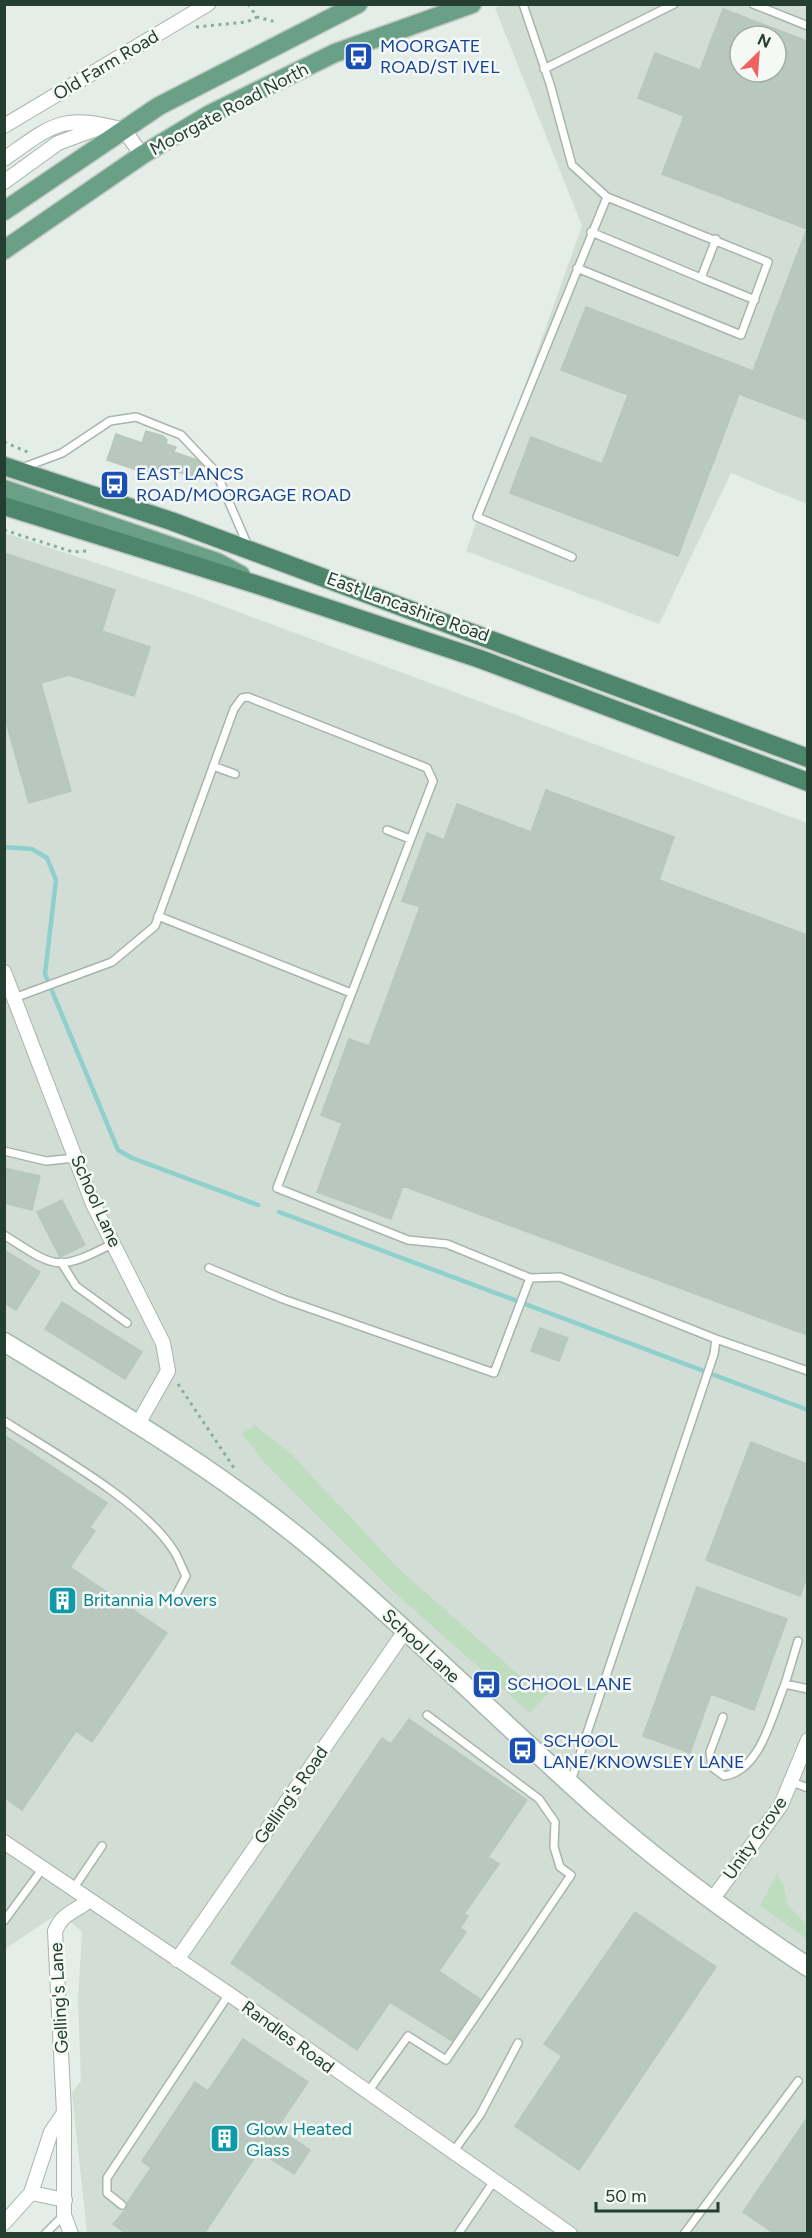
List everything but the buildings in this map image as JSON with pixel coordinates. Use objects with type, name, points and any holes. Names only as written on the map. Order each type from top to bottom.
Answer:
[{"type":"highway","name":"East Lancashire Road","points":[[11,468],[249,549],[807,758]]},
{"type":"highway","name":"East Lancashire Road","points":[[4,506],[258,585],[480,659],[807,782]]},
{"type":"highway","points":[[4,516],[31,523],[71,527]]},
{"type":"main road","name":"Moorgate Road North","points":[[4,211],[115,127],[358,4]]},
{"type":"main road","name":"Moorgate Road North","points":[[4,250],[142,155],[210,114],[335,53],[472,4]]},
{"type":"main road","points":[[4,489],[217,562],[258,585]]},
{"type":"main road","name":"School Lane","points":[[4,1342],[226,1482],[318,1553],[571,1783],[657,1857],[807,1967]]},
{"type":"street","name":"Old Farm Road","points":[[4,126],[208,4]]},
{"type":"street","points":[[4,159],[50,127],[82,120],[115,127],[142,155]]},
{"type":"street","points":[[4,182],[58,143],[115,127]]},
{"type":"street","name":"School Lane","points":[[4,972],[93,1203],[162,1343],[168,1371]]},
{"type":"street","points":[[138,1425],[168,1371]]},
{"type":"street","name":"Gelling's Road","points":[[177,1960],[405,1631]]},
{"type":"street","name":"Unity Grove","points":[[712,1899],[781,1805],[807,1740]]},
{"type":"street","name":"Randles Road","points":[[4,1842],[229,1994],[570,2234]]},
{"type":"street","name":"Gelling's Lane","points":[[71,2234],[59,2219],[65,2200],[64,2113],[55,1930],[60,1920],[69,1911],[81,1908],[89,1900]]},
{"type":"street","points":[[4,2223],[31,2193],[51,2132],[64,2113]]},
{"type":"street","points":[[31,2193],[65,2200]]},
{"type":"lane","points":[[523,4],[572,165],[607,197],[716,239],[768,262],[741,335],[577,268]]},
{"type":"lane","points":[[544,69],[674,4]]},
{"type":"lane","points":[[753,4],[807,26]]},
{"type":"lane","points":[[572,557],[477,518],[532,387],[591,232],[607,197]]},
{"type":"lane","points":[[591,232],[754,300]]},
{"type":"lane","points":[[701,278],[716,239]]},
{"type":"lane","points":[[11,468],[62,453],[110,421],[136,417],[181,435],[216,472],[249,549]]},
{"type":"lane","points":[[14,998],[112,962],[155,926],[237,702],[248,697],[427,768],[433,781],[277,1188],[408,1240],[447,1244],[530,1278],[560,1277],[716,1339],[807,1371]]},
{"type":"lane","points":[[213,766],[235,774]]},
{"type":"lane","points":[[387,830],[410,839]]},
{"type":"lane","points":[[158,916],[351,993]]},
{"type":"lane","points":[[4,1151],[46,1161],[75,1158]]},
{"type":"lane","points":[[4,1234],[47,1262],[75,1263],[114,1243]]},
{"type":"lane","points":[[62,1262],[76,1286],[127,1323]]},
{"type":"lane","points":[[209,1268],[283,1299],[494,1372],[530,1278]]},
{"type":"lane","points":[[571,1783],[711,1362],[716,1339]]},
{"type":"lane","points":[[4,1421],[101,1484],[144,1518],[174,1550],[186,1576],[175,1597]]},
{"type":"lane","points":[[723,1717],[710,1752],[712,1767],[724,1776],[736,1774],[757,1750],[785,1684],[798,1641]]},
{"type":"lane","points":[[785,1684],[807,1689]]},
{"type":"lane","points":[[367,2093],[408,2036],[446,2060],[571,1875],[561,1867],[554,1847],[555,1822],[539,1799],[427,1715]]},
{"type":"lane","points":[[792,1782],[807,1788]]},
{"type":"lane","points":[[73,1889],[102,1846]]},
{"type":"lane","points":[[4,1922],[43,1868]]},
{"type":"lane","points":[[122,2205],[107,2193],[107,2178],[229,1994]]},
{"type":"lane","points":[[453,2152],[480,2115],[518,2043]]},
{"type":"lane","points":[[684,2234],[798,2081]]},
{"type":"lane","points":[[458,2234],[494,2181]]},
{"type":"lane","points":[[45,2234],[59,2219]]},
{"type":"lane","points":[[56,2234],[59,2219]]},
{"type":"path","points":[[248,4],[257,17],[276,22]]},
{"type":"path","points":[[185,18],[198,29],[247,22],[257,17]]},
{"type":"path","points":[[4,442],[35,455]]},
{"type":"path","points":[[4,530],[73,552],[96,550]]},
{"type":"path","points":[[168,1371],[235,1467],[226,1482]]},
{"type":"shaded area","points":[[504,4],[807,5],[807,504],[731,473],[659,624],[466,551],[582,226],[495,8]]},
{"type":"shaded area","points":[[5,533],[193,595],[807,823],[807,2233],[87,2233],[72,2093],[81,2081],[78,2000],[82,1932],[60,1912],[5,1949]]},
{"type":"green space","points":[[255,1425],[293,1456],[399,1569],[530,1685],[540,1690],[553,1688],[530,1713],[385,1584],[265,1463],[242,1434]]},
{"type":"green space","points":[[777,1873],[784,1887],[787,1904],[807,1926],[807,1939],[760,1906]]},
{"type":"waterway","points":[[4,847],[32,849],[47,858],[56,880],[45,974],[118,1150],[132,1158],[258,1205]]},
{"type":"waterway","points":[[279,1212],[808,1410]]},
{"type":"place","name":"MOORGATE ROAD/ST IVEL","points":[[359,56]]},
{"type":"place","name":"EAST LANCS ROAD/MOORGAGE ROAD","points":[[115,484]]},
{"type":"place","name":"Britannia Movers","points":[[62,1600]]},
{"type":"place","name":"SCHOOL LANE","points":[[486,1684]]},
{"type":"place","name":"SCHOOL LANE/KNOWSLEY LANE","points":[[522,1751]]},
{"type":"place","name":"Glow Heated Glass","points":[[225,2139]]}]
